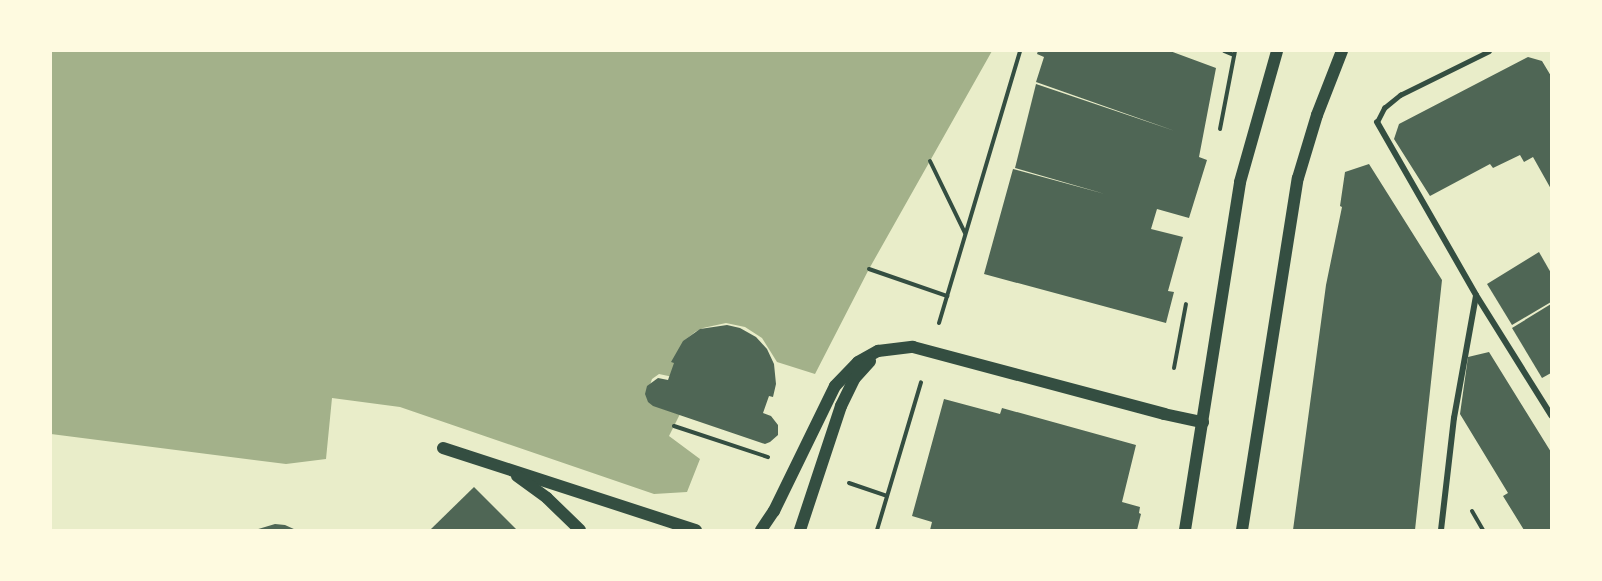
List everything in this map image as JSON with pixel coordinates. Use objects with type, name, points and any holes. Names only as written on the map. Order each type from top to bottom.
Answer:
[{"type":"main road","points":[[1185,530],[1240,182],[1277,51]]},
{"type":"main road","points":[[1242,530],[1298,178],[1317,115],[1342,51]]},
{"type":"main road","points":[[761,530],[774,511],[836,386],[867,355],[890,348],[912,347],[1164,414],[1203,422]]},
{"type":"main road","points":[[800,530],[841,406],[854,379],[870,360],[890,348]]},
{"type":"main road","points":[[443,448],[696,530]]},
{"type":"main road","points":[[504,468],[534,488],[580,530]]},
{"type":"street","points":[[1377,122],[1476,295],[1551,416]]},
{"type":"street","points":[[1441,530],[1454,418],[1476,295]]},
{"type":"lane","points":[[1377,122],[1384,108],[1400,95],[1489,51]]},
{"type":"path","points":[[877,530],[1020,51]]},
{"type":"path","points":[[1224,51],[1234,55]]},
{"type":"path","points":[[930,161],[966,233]]},
{"type":"path","points":[[868,269],[947,296]]},
{"type":"shaded area","points":[[51,51],[992,51],[869,269],[815,374],[777,362],[762,338],[745,327],[726,323],[695,332],[685,340],[673,377],[659,374],[652,379],[649,388],[681,412],[669,436],[700,459],[687,492],[654,494],[400,407],[332,398],[326,459],[286,464],[51,434]]},
{"type":"building","points":[[1038,51],[1170,51],[1216,68],[1199,157],[1207,160],[1189,218],[1157,209],[1151,229],[1183,237],[1168,291],[1174,292],[1166,323],[984,274],[1013,169],[1105,194],[1015,168],[1036,84],[1175,131],[1036,82],[1044,57],[1037,54]]},
{"type":"building","points":[[1528,57],[1542,61],[1551,76],[1551,189],[1533,157],[1524,162],[1520,155],[1493,168],[1490,164],[1430,196],[1394,139],[1399,124]]},
{"type":"building","points":[[1369,164],[1442,280],[1415,530],[1293,530],[1326,285],[1342,207],[1340,206],[1345,172]]},
{"type":"building","points":[[1539,252],[1551,273],[1551,302],[1512,325],[1487,284]]},
{"type":"building","points":[[1551,304],[1551,373],[1542,378],[1512,328]]},
{"type":"building","points":[[727,325],[740,328],[756,337],[767,349],[774,364],[776,384],[773,397],[769,396],[763,413],[771,416],[778,425],[778,435],[765,444],[653,406],[648,402],[645,394],[647,386],[658,378],[668,380],[674,363],[671,362],[683,341],[700,329]]},
{"type":"building","points":[[1489,352],[1551,452],[1551,530],[1524,530],[1503,496],[1508,493],[1460,414],[1468,357]]},
{"type":"building","points":[[944,399],[1000,414],[1002,408],[1136,445],[1122,502],[1140,507],[1139,513],[1141,514],[1137,530],[930,530],[932,522],[912,516]]},
{"type":"building","points":[[474,487],[517,530],[430,530]]},
{"type":"building","points":[[275,524],[285,525],[296,530],[255,530]]}]
